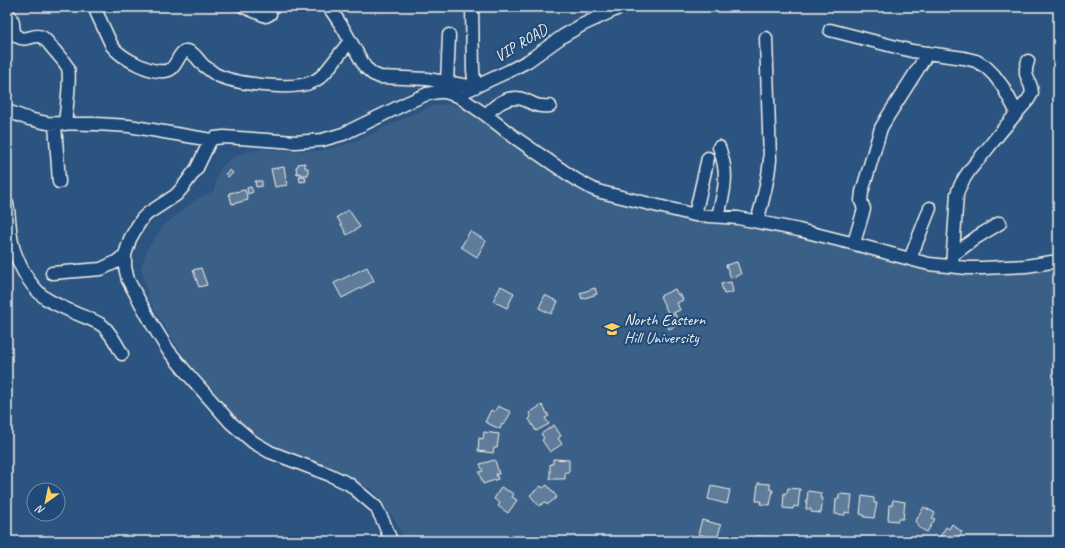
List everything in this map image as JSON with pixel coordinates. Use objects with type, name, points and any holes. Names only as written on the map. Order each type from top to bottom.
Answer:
[{"type":"street","points":[[94,7],[115,50],[137,65],[158,71],[168,71],[173,67],[182,52],[188,51],[216,74],[230,79],[262,85],[288,86],[305,85],[313,82],[324,74],[350,41]]},
{"type":"street","points":[[244,7],[266,16],[270,14],[271,7]]},
{"type":"street","points":[[329,7],[365,67],[373,74],[380,77],[427,79],[475,87],[473,70],[472,7]]},
{"type":"street","name":"VIP ROAD","points":[[458,96],[528,61],[563,36],[582,25],[621,7]]},
{"type":"street","points":[[7,13],[12,17],[14,24],[13,28],[17,36],[20,38],[36,36],[42,37],[66,66],[68,71],[69,82],[60,124],[59,182]]},
{"type":"street","points":[[830,30],[912,51],[976,61],[986,67],[994,75],[1003,87],[1017,113]]},
{"type":"street","points":[[447,83],[449,35]]},
{"type":"street","points":[[757,221],[764,195],[770,160],[766,38]]},
{"type":"street","points":[[854,243],[864,209],[861,201],[862,192],[881,128],[928,53]]},
{"type":"street","points":[[952,261],[957,194],[962,180],[971,167],[1028,100],[1032,93],[1026,74],[1028,61]]},
{"type":"street","points":[[7,111],[29,119],[47,123],[129,126],[211,140],[218,137],[224,137],[294,142],[322,140],[343,134],[427,94],[445,92],[458,96],[486,115],[500,127],[593,190],[695,215],[738,218],[799,230],[854,243],[930,264],[952,261],[967,268],[994,268],[1026,266],[1058,261]]},
{"type":"street","points":[[486,115],[498,103],[512,98],[519,98],[541,107],[550,106]]},
{"type":"street","points":[[211,140],[197,168],[184,188],[142,219],[134,231],[125,255],[125,268],[128,280],[168,350],[231,423],[253,442],[270,452],[330,475],[349,484],[376,507],[384,522],[391,541]]},
{"type":"street","points":[[718,216],[725,186],[726,174],[719,147]]},
{"type":"street","points":[[695,215],[708,158]]},
{"type":"street","points":[[7,204],[10,219],[11,241],[14,251],[35,288],[40,294],[51,301],[104,327],[122,354]]},
{"type":"street","points":[[910,259],[930,208]]},
{"type":"street","points":[[952,261],[977,237],[1000,223]]},
{"type":"street","points":[[52,273],[102,269],[116,262],[125,255]]},
{"type":"shaded area","name":"North Eastern Hill University","points":[[447,104],[457,106],[474,113],[591,194],[718,225],[774,229],[931,269],[974,275],[1058,268],[1058,541],[405,541],[395,520],[373,489],[279,451],[244,427],[183,356],[150,302],[141,268],[147,249],[163,226],[199,198],[214,191],[218,173],[225,163],[239,154],[263,149],[318,151],[333,148],[356,142],[408,116],[433,106]]},
{"type":"building","points":[[305,163],[305,168],[308,168],[308,175],[300,175],[300,173],[297,174],[296,167],[298,164]]},
{"type":"building","points":[[284,167],[287,185],[275,187],[271,169]]},
{"type":"building","points":[[230,170],[233,173],[228,177],[225,174]]},
{"type":"building","points":[[299,176],[305,176],[306,181],[300,182]]},
{"type":"building","points":[[255,181],[262,181],[262,186],[256,187]]},
{"type":"building","points":[[251,187],[253,192],[248,194],[247,188]]},
{"type":"building","points":[[245,190],[248,200],[232,204],[229,193]]},
{"type":"building","points":[[349,210],[360,227],[347,235],[337,217]]},
{"type":"building","points":[[470,231],[486,241],[477,257],[461,247]]},
{"type":"building","points":[[737,262],[741,274],[731,278],[726,265]]},
{"type":"building","points":[[367,267],[374,281],[342,298],[334,283]]},
{"type":"building","points":[[201,268],[207,285],[199,287],[193,270]]},
{"type":"building","points":[[731,282],[733,292],[724,294],[721,284]]},
{"type":"building","points":[[501,286],[514,293],[507,308],[493,301]]},
{"type":"building","points":[[595,288],[597,294],[582,299],[580,293]]},
{"type":"building","points":[[675,289],[683,300],[677,303],[680,310],[669,315],[660,296]]},
{"type":"building","points":[[545,295],[558,302],[551,314],[539,308]]},
{"type":"building","points":[[675,314],[680,324],[669,329],[664,319]]},
{"type":"building","points":[[542,405],[549,416],[545,418],[549,424],[536,431],[529,419],[531,417],[529,413]]},
{"type":"building","points":[[498,406],[511,412],[500,429],[485,422],[491,410],[494,412]]},
{"type":"building","points":[[554,425],[561,436],[558,438],[562,444],[550,452],[542,440],[544,438],[541,434]]},
{"type":"building","points":[[484,432],[499,434],[497,448],[494,448],[493,453],[478,451],[479,438],[483,439]]},
{"type":"building","points":[[553,459],[569,460],[569,472],[565,472],[565,479],[550,479],[550,464],[553,464]]},
{"type":"building","points":[[495,460],[499,474],[496,474],[498,479],[483,484],[479,472],[483,471],[480,464]]},
{"type":"building","points":[[758,483],[770,484],[770,490],[773,490],[770,505],[760,504],[761,501],[756,501]]},
{"type":"building","points":[[547,485],[557,497],[547,505],[545,502],[539,506],[530,495],[541,486],[543,488]]},
{"type":"building","points":[[711,486],[730,490],[727,504],[708,499]]},
{"type":"building","points":[[501,487],[514,494],[512,497],[517,500],[508,513],[498,506],[500,503],[494,499]]},
{"type":"building","points":[[788,488],[800,489],[798,507],[794,506],[793,509],[783,508],[784,493],[787,493]]},
{"type":"building","points":[[808,491],[821,493],[820,498],[823,498],[821,513],[811,512],[811,509],[806,509]]},
{"type":"building","points":[[839,494],[852,495],[850,513],[845,512],[845,515],[835,514],[836,499],[839,499]]},
{"type":"building","points":[[862,496],[874,498],[874,503],[877,503],[874,518],[864,517],[864,515],[860,514]]},
{"type":"building","points":[[893,500],[905,502],[903,519],[898,519],[898,521],[888,520],[889,505],[892,505]]},
{"type":"building","points":[[924,507],[935,513],[932,518],[935,519],[927,532],[918,527],[919,525],[915,522]]},
{"type":"building","points":[[702,520],[721,525],[717,539],[698,534]]},
{"type":"building","points":[[952,524],[962,532],[956,541],[938,540],[946,527],[949,529]]},
{"type":"building","points":[[757,536],[767,537],[767,541],[751,541],[752,538],[756,539]]},
{"type":"place","name":"North Eastern Hill University","points":[[612,329]]}]
